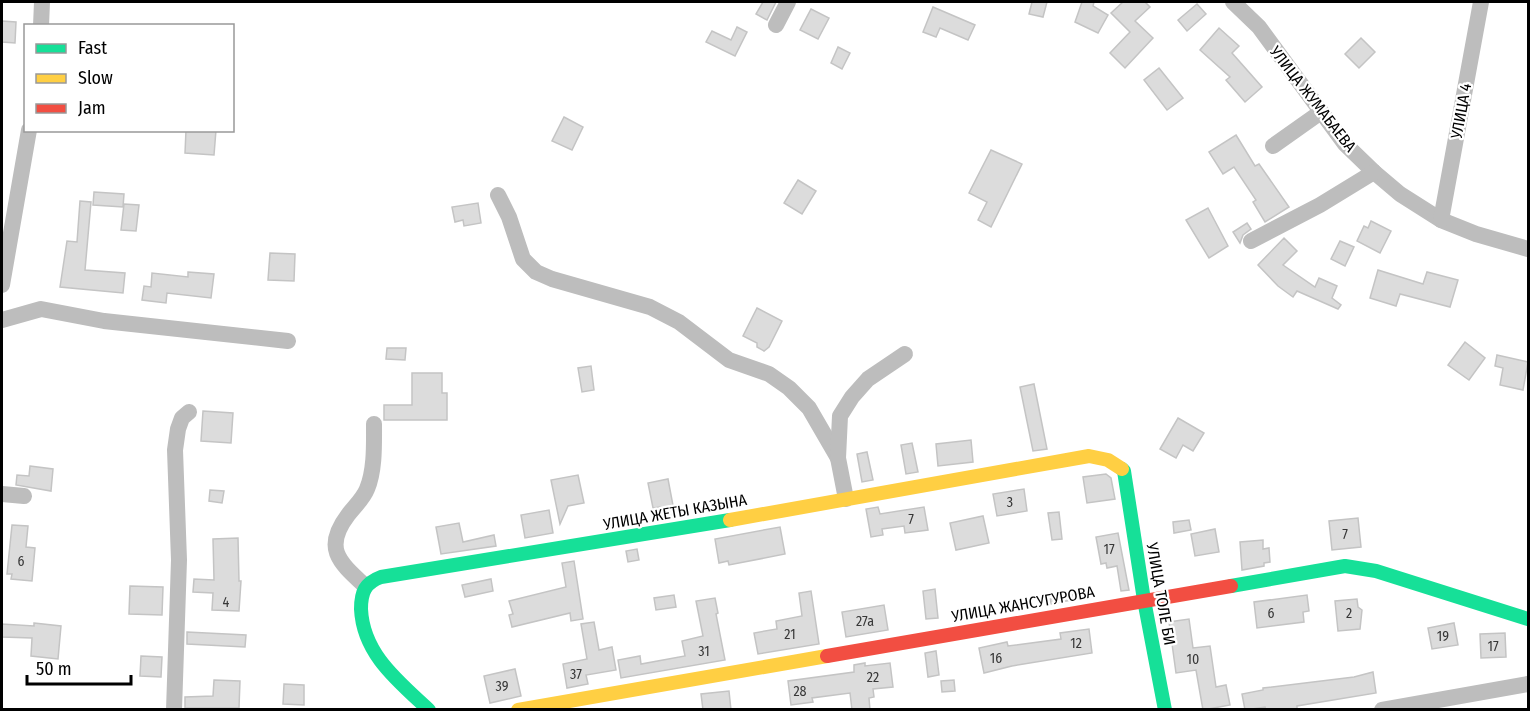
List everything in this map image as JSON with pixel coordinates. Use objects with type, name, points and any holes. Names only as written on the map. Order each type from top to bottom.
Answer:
[{"type":"street","points":[[40,24],[42,2]]},
{"type":"street","points":[[776,25],[788,2]]},
{"type":"street","name":"УЛИЦА ЖУМАБАЕВА","points":[[1233,2],[1259,27],[1346,144],[1400,194],[1441,220],[1476,234],[1528,249]]},
{"type":"street","name":"УЛИЦА 4","points":[[1441,220],[1481,2]]},
{"type":"street","points":[[1273,146],[1321,112]]},
{"type":"street","points":[[2,285],[29,132]]},
{"type":"street","points":[[1251,241],[1320,205],[1374,172]]},
{"type":"street","points":[[498,195],[509,217],[523,259],[536,272],[552,279],[650,307],[679,322],[729,360],[769,374],[789,388],[809,408],[838,458]]},
{"type":"street","points":[[2,320],[41,309],[104,321],[288,341]]},
{"type":"street","points":[[846,499],[838,458],[840,416],[852,397],[868,379],[906,354]]},
{"type":"street","points":[[174,710],[178,560],[175,450],[182,418],[189,412]]},
{"type":"street","points":[[374,424],[367,490],[346,518],[335,539],[334,549],[346,570],[364,585],[361,620],[365,636],[376,658],[393,678],[429,710]]},
{"type":"street","name":"УЛИЦА ЖЕТЫ КАЗЫНА","points":[[364,585],[381,577],[503,559],[998,470],[1089,456],[1104,457],[1116,463],[1124,471],[1126,484]]},
{"type":"street","name":"УЛИЦА ТОЛЕ БИ","points":[[1126,484],[1144,600],[1165,710]]},
{"type":"street","points":[[2,494],[24,496]]},
{"type":"street","name":"УЛИЦА ЖАНСУГУРОВА","points":[[518,710],[1345,566],[1376,571],[1528,619]]},
{"type":"street","points":[[1382,710],[1528,684]]},
{"type":"building","points":[[763,2],[776,2],[767,20],[756,14]]},
{"type":"building","points":[[1032,2],[1047,2],[1043,17],[1029,14]]},
{"type":"building","points":[[1082,2],[1094,2],[1093,6],[1108,15],[1098,33],[1075,22]]},
{"type":"building","points":[[1123,2],[1145,2],[1150,7],[1135,21],[1153,38],[1125,68],[1110,53],[1130,32],[1111,13]]},
{"type":"building","points":[[1197,4],[1206,14],[1187,31],[1178,20]]},
{"type":"building","points":[[933,7],[975,25],[968,40],[940,28],[936,37],[923,32]]},
{"type":"building","points":[[811,9],[829,18],[818,39],[800,30]]},
{"type":"building","points":[[2,21],[16,22],[15,43],[2,42]]},
{"type":"building","points":[[737,27],[747,32],[735,56],[706,42],[712,31],[731,40]]},
{"type":"building","points":[[1219,28],[1239,46],[1232,53],[1262,87],[1245,102],[1226,80],[1230,77],[1200,50]]},
{"type":"building","points":[[1361,38],[1375,52],[1359,68],[1345,54]]},
{"type":"building","points":[[838,47],[850,53],[842,69],[831,63]]},
{"type":"building","points":[[1159,68],[1183,98],[1167,110],[1144,80]]},
{"type":"building","points":[[564,117],[583,127],[572,150],[552,141]]},
{"type":"building","points":[[186,132],[216,132],[214,155],[185,153]]},
{"type":"building","points":[[1236,135],[1255,166],[1259,164],[1289,207],[1265,222],[1253,202],[1256,200],[1234,167],[1223,174],[1209,152]]},
{"type":"building","points":[[991,150],[1022,164],[991,227],[978,220],[987,202],[969,193]]},
{"type":"building","points":[[798,180],[816,191],[802,214],[784,203]]},
{"type":"building","points":[[94,192],[124,194],[123,207],[93,205]]},
{"type":"building","points":[[80,201],[91,202],[85,270],[125,273],[123,293],[60,287],[67,241],[77,242]]},
{"type":"building","points":[[478,203],[481,223],[464,226],[463,220],[455,222],[452,207]]},
{"type":"building","points":[[124,204],[139,205],[136,231],[121,230]]},
{"type":"building","points":[[1208,208],[1228,246],[1209,258],[1186,220]]},
{"type":"building","points":[[1371,221],[1391,231],[1380,253],[1357,241],[1364,226],[1368,228]]},
{"type":"building","points":[[1247,223],[1251,229],[1243,235],[1240,243],[1233,232]]},
{"type":"building","points":[[1284,238],[1297,251],[1283,265],[1315,287],[1319,278],[1337,286],[1332,298],[1341,305],[1338,309],[1297,291],[1293,297],[1278,286],[1258,265]]},
{"type":"building","points":[[1340,241],[1354,247],[1345,266],[1331,259]]},
{"type":"building","points":[[270,253],[295,254],[294,281],[268,280]]},
{"type":"building","points":[[1378,270],[1423,284],[1427,272],[1458,280],[1450,307],[1400,294],[1396,306],[1370,298]]},
{"type":"building","points":[[188,272],[214,274],[211,298],[167,293],[166,303],[142,300],[144,286],[151,287],[152,273],[188,277]]},
{"type":"building","points":[[757,308],[782,321],[769,347],[764,351],[757,347],[757,343],[743,336]]},
{"type":"building","points":[[1465,342],[1485,358],[1469,380],[1448,365]]},
{"type":"building","points":[[387,348],[406,348],[405,360],[386,359]]},
{"type":"building","points":[[1497,355],[1528,362],[1523,390],[1500,385],[1503,368],[1495,366]]},
{"type":"building","points":[[591,366],[594,390],[582,392],[578,368]]},
{"type":"building","points":[[412,373],[442,373],[442,393],[447,393],[447,420],[384,420],[384,405],[412,405]]},
{"type":"building","points":[[1034,384],[1047,449],[1033,451],[1020,387]]},
{"type":"building","points":[[203,411],[233,413],[231,443],[201,441]]},
{"type":"building","points":[[1178,418],[1204,433],[1193,451],[1183,445],[1176,458],[1160,449]]},
{"type":"building","points":[[971,440],[973,462],[938,466],[936,444]]},
{"type":"building","points":[[912,443],[918,472],[906,474],[901,445]]},
{"type":"building","points":[[867,452],[873,480],[862,482],[857,454]]},
{"type":"building","points":[[30,466],[53,469],[51,491],[16,485],[17,475],[29,476]]},
{"type":"building","points":[[1106,474],[1111,478],[1115,499],[1087,503],[1083,477]]},
{"type":"building","points":[[578,475],[584,503],[568,506],[560,524],[551,480]]},
{"type":"building","points":[[668,479],[675,516],[662,518],[660,507],[653,508],[648,483]]},
{"type":"building","points":[[1024,489],[1027,511],[997,516],[993,494]]},
{"type":"building","points":[[210,490],[224,491],[222,503],[209,501]]},
{"type":"building","points":[[878,507],[880,514],[924,507],[928,530],[905,533],[904,526],[882,529],[883,535],[871,537],[866,509]]},
{"type":"building","points":[[549,510],[553,533],[525,538],[521,515]]},
{"type":"building","points":[[1059,512],[1062,539],[1052,540],[1048,513]]},
{"type":"building","points":[[983,516],[989,543],[956,550],[950,523]]},
{"type":"building","points":[[1358,518],[1361,547],[1332,550],[1329,521]]},
{"type":"building","points":[[1189,520],[1191,530],[1174,533],[1173,522]]},
{"type":"building","points":[[459,523],[463,542],[494,535],[496,546],[441,554],[436,527]]},
{"type":"building","points":[[12,525],[28,526],[26,547],[35,548],[32,581],[11,579],[12,574],[7,574]]},
{"type":"building","points":[[780,527],[785,554],[729,565],[728,561],[719,563],[715,539]]},
{"type":"building","points":[[1215,529],[1219,552],[1195,556],[1191,534]]},
{"type":"building","points":[[1118,533],[1129,590],[1121,591],[1117,566],[1107,568],[1106,563],[1101,564],[1096,537]]},
{"type":"building","points":[[238,538],[239,581],[241,581],[239,611],[212,610],[213,593],[193,592],[194,579],[214,580],[213,539]]},
{"type":"building","points":[[1263,540],[1263,549],[1269,548],[1270,562],[1264,563],[1264,566],[1242,570],[1240,542]]},
{"type":"building","points":[[637,549],[639,560],[628,562],[626,551]]},
{"type":"building","points":[[574,561],[583,619],[571,621],[570,613],[512,627],[509,615],[513,614],[509,601],[566,587],[562,563]]},
{"type":"building","points":[[491,579],[493,591],[465,597],[462,585]]},
{"type":"building","points":[[130,586],[163,587],[162,615],[129,614]]},
{"type":"building","points":[[935,589],[938,618],[926,619],[923,591]]},
{"type":"building","points":[[811,591],[819,644],[758,654],[754,633],[777,629],[776,621],[802,616],[799,593]]},
{"type":"building","points":[[1082,593],[1083,598],[1051,604],[1050,599]]},
{"type":"building","points":[[674,595],[676,607],[656,610],[654,598]]},
{"type":"building","points":[[1307,595],[1309,611],[1303,612],[1304,622],[1257,628],[1254,602]]},
{"type":"building","points":[[715,598],[725,660],[621,678],[618,660],[640,656],[641,664],[685,656],[682,641],[703,636],[696,601]]},
{"type":"building","points":[[1357,599],[1358,607],[1362,610],[1360,629],[1338,631],[1335,601]]},
{"type":"building","points":[[884,605],[888,630],[846,637],[842,612]]},
{"type":"building","points":[[1189,619],[1193,648],[1210,646],[1216,687],[1226,685],[1230,705],[1203,710],[1196,670],[1176,673],[1169,622]]},
{"type":"building","points":[[594,622],[599,650],[612,647],[616,670],[586,675],[588,684],[567,688],[563,664],[587,659],[581,624]]},
{"type":"building","points":[[34,623],[61,626],[58,659],[31,656],[32,638],[2,637],[2,624],[34,626]]},
{"type":"building","points":[[1454,623],[1458,645],[1432,649],[1428,628]]},
{"type":"building","points":[[1089,629],[1092,653],[984,673],[979,648],[1007,642],[1008,646],[1061,639],[1060,633]]},
{"type":"building","points":[[187,632],[246,635],[245,647],[187,644]]},
{"type":"building","points":[[1505,633],[1506,657],[1481,658],[1480,634]]},
{"type":"building","points":[[936,651],[939,675],[928,677],[925,653]]},
{"type":"building","points":[[141,656],[162,657],[161,677],[140,676]]},
{"type":"building","points":[[865,663],[865,666],[890,663],[893,687],[873,689],[874,697],[869,698],[870,710],[852,710],[850,693],[812,698],[813,702],[791,705],[788,681],[854,672],[854,665]]},
{"type":"building","points":[[515,669],[521,696],[490,703],[484,676]]},
{"type":"building","points":[[1373,672],[1376,693],[1297,706],[1297,710],[1266,710],[1265,707],[1245,710],[1242,694],[1263,690],[1263,688],[1354,677]]},
{"type":"building","points":[[214,680],[240,681],[239,708],[185,708],[185,697],[213,696]]},
{"type":"building","points":[[954,680],[955,691],[942,692],[941,681]]},
{"type":"building","points":[[284,684],[304,685],[304,705],[283,704]]},
{"type":"building","points":[[729,691],[731,710],[703,710],[701,694]]},
{"type":"traffic: fast","points":[[1122,469],[1165,710]]},
{"type":"traffic: fast","points":[[429,710],[384,666],[368,640],[363,625],[361,603],[363,593],[371,582],[381,577],[730,520]]},
{"type":"traffic: fast","points":[[1231,586],[1345,566],[1376,571],[1528,619]]},
{"type":"traffic: slow","points":[[730,520],[1089,456],[1108,460],[1122,469]]},
{"type":"traffic: slow","points":[[518,710],[827,656]]},
{"type":"traffic: jam","points":[[827,656],[1231,586]]}]
